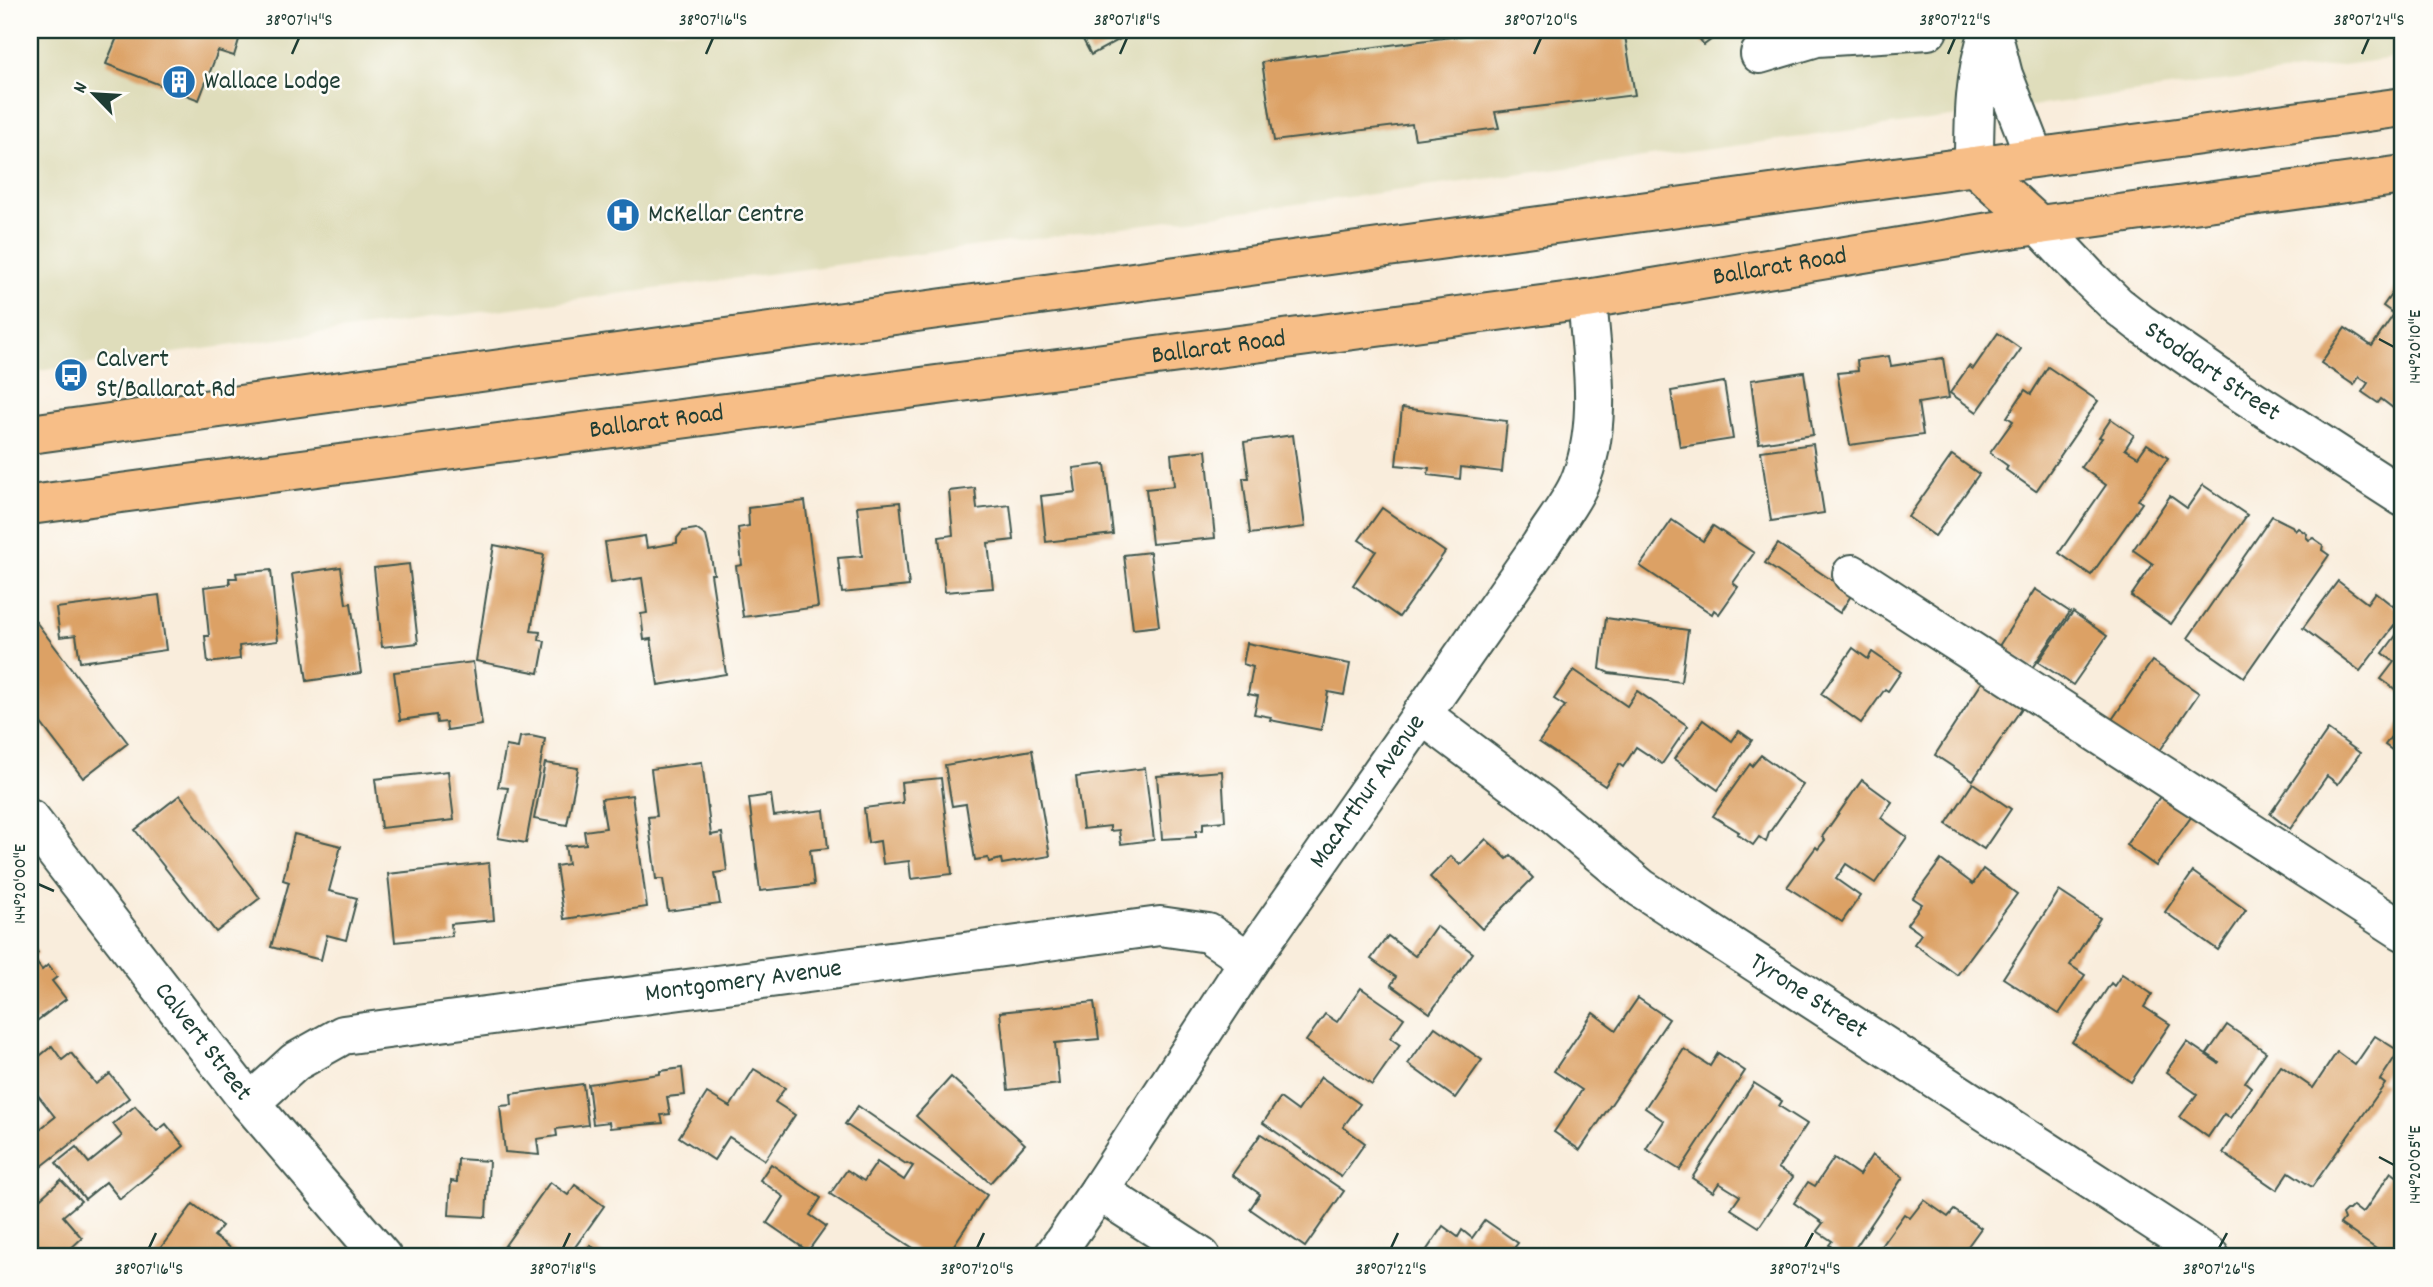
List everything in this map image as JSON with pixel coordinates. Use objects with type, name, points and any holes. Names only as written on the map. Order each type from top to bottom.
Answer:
[{"type":"highway","points":[[30,434],[2403,107]]},
{"type":"highway","points":[[2035,158],[2039,225]]},
{"type":"highway","points":[[1974,166],[2039,225]]},
{"type":"highway","name":"Ballarat Road","points":[[30,505],[1587,299],[2039,225],[2403,175]]},
{"type":"street","points":[[1760,54],[1817,37],[1928,30]]},
{"type":"street","points":[[1991,30],[2006,84],[2035,158]]},
{"type":"street","points":[[1974,166],[1974,106],[1984,49],[1991,30]]},
{"type":"street","name":"Stoddart Street","points":[[2039,225],[2089,278],[2140,323],[2228,384],[2403,497]]},
{"type":"street","name":"MacArthur Avenue","points":[[1053,1257],[1249,961],[1540,545],[1578,486],[1593,431],[1593,376],[1587,299]]},
{"type":"street","points":[[1852,574],[2403,931]]},
{"type":"street","name":"Tyrone Street","points":[[1421,714],[1542,805],[1642,888],[2210,1257]]},
{"type":"street","name":"Calvert Street","points":[[30,819],[250,1102],[382,1257]]},
{"type":"street","name":"Montgomery Avenue","points":[[250,1102],[295,1062],[343,1035],[1160,926],[1208,933],[1249,961]]},
{"type":"street","points":[[1099,1191],[1201,1257]]},
{"type":"shaded area","name":"McKellar Centre","points":[[30,30],[2403,30],[2403,57],[30,372]]},
{"type":"building","name":"Wallace Lodge","points":[[120,30],[242,30],[234,56],[218,51],[199,100],[106,64]]},
{"type":"building","points":[[1078,30],[1137,30],[1091,55]]},
{"type":"building","points":[[1503,30],[1624,30],[1635,95],[1495,112],[1499,128],[1415,139],[1412,124],[1274,141],[1262,62]]},
{"type":"building","points":[[1693,30],[1724,30],[1704,45]]},
{"type":"building","points":[[2397,286],[2403,291],[2403,403],[2397,411],[2381,399],[2378,403],[2362,392],[2368,383],[2359,377],[2354,385],[2321,363],[2345,328],[2372,346],[2394,314],[2383,306]]},
{"type":"building","points":[[1998,333],[2021,349],[1977,412],[1950,393],[1969,366],[1973,369]]},
{"type":"building","points":[[1889,356],[1891,366],[1943,358],[1949,398],[1918,403],[1923,435],[1850,445],[1837,373],[1858,371],[1857,360]]},
{"type":"building","points":[[2048,367],[2098,401],[2036,491],[2006,470],[2008,466],[1990,453],[2013,421],[2007,417],[2025,390],[2031,394]]},
{"type":"building","points":[[1804,372],[1813,435],[1759,443],[1751,380]]},
{"type":"building","points":[[1724,382],[1733,439],[1680,447],[1671,391]]},
{"type":"building","points":[[1402,408],[1507,421],[1502,472],[1461,467],[1460,479],[1428,475],[1429,468],[1396,465]]},
{"type":"building","points":[[2111,419],[2134,435],[2125,449],[2138,457],[2147,444],[2168,458],[2138,500],[2142,503],[2091,575],[2059,553],[2106,485],[2081,467],[2102,438],[2099,437]]},
{"type":"building","points":[[1293,435],[1305,527],[1250,534],[1243,478],[1249,478],[1244,442]]},
{"type":"building","points":[[1813,444],[1824,513],[1771,521],[1761,451]]},
{"type":"building","points":[[1206,450],[1215,538],[1152,544],[1146,489],[1174,486],[1171,454]]},
{"type":"building","points":[[1952,455],[1979,474],[1935,536],[1908,517]]},
{"type":"building","points":[[1105,464],[1113,534],[1046,542],[1041,496],[1076,492],[1073,468]]},
{"type":"building","points":[[2203,485],[2247,515],[2171,624],[2131,596],[2153,564],[2133,550],[2170,496],[2187,508]]},
{"type":"building","points":[[975,488],[977,509],[1010,505],[1014,540],[988,543],[993,588],[945,592],[939,537],[953,535],[949,491]]},
{"type":"building","points":[[805,501],[818,607],[743,617],[736,566],[742,565],[738,528],[749,526],[748,508]]},
{"type":"building","points":[[900,502],[909,586],[842,593],[838,558],[862,556],[857,506]]},
{"type":"building","points":[[1382,508],[1445,552],[1399,617],[1353,585],[1376,551],[1359,540]]},
{"type":"building","points":[[2272,516],[2292,526],[2295,531],[2298,528],[2307,534],[2309,540],[2313,538],[2323,545],[2322,550],[2329,555],[2244,677],[2188,638]]},
{"type":"building","points":[[1672,520],[1703,541],[1713,526],[1754,553],[1733,583],[1738,587],[1719,614],[1714,610],[1712,614],[1640,566]]},
{"type":"building","points":[[696,529],[706,536],[711,557],[714,574],[711,574],[726,674],[658,685],[651,639],[644,640],[641,614],[647,613],[642,578],[611,583],[605,542],[645,536],[647,548],[677,543],[677,538],[683,531]]},
{"type":"building","points":[[1778,544],[1852,594],[1840,613],[1765,563]]},
{"type":"building","points":[[494,545],[544,555],[531,631],[540,632],[539,640],[545,641],[539,673],[476,661]]},
{"type":"building","points":[[1150,552],[1159,626],[1133,629],[1124,555]]},
{"type":"building","points":[[409,564],[418,643],[382,647],[374,568]]},
{"type":"building","points":[[341,567],[346,604],[351,603],[361,673],[307,681],[292,574]]},
{"type":"building","points":[[271,570],[278,641],[239,646],[240,659],[208,663],[205,636],[209,636],[204,587],[230,584],[229,578],[237,578],[236,573]]},
{"type":"building","points":[[2338,581],[2367,603],[2375,592],[2403,614],[2360,671],[2303,628]]},
{"type":"building","points":[[2035,589],[2070,612],[2032,668],[1999,646]]},
{"type":"building","points":[[159,595],[166,650],[80,662],[76,635],[60,637],[56,608]]},
{"type":"building","points":[[2073,612],[2107,636],[2073,685],[2038,662]]},
{"type":"building","points":[[30,614],[128,743],[83,778],[30,709]]},
{"type":"building","points":[[1606,618],[1688,630],[1681,682],[1609,673],[1600,669]]},
{"type":"building","points":[[2400,630],[2403,632],[2403,695],[2381,679],[2394,662],[2383,653]]},
{"type":"building","points":[[1247,643],[1350,664],[1344,695],[1328,692],[1321,730],[1270,720],[1271,717],[1254,714],[1258,696],[1248,694],[1253,667],[1243,664]]},
{"type":"building","points":[[1853,648],[1868,659],[1872,652],[1901,672],[1861,723],[1821,694]]},
{"type":"building","points":[[2152,661],[2199,693],[2155,758],[2107,727]]},
{"type":"building","points":[[473,662],[482,725],[447,730],[446,722],[437,723],[436,715],[400,720],[394,672]]},
{"type":"building","points":[[1574,670],[1627,706],[1637,691],[1688,726],[1662,764],[1636,747],[1623,767],[1619,764],[1605,786],[1539,742],[1565,706],[1554,699]]},
{"type":"building","points":[[1985,678],[2024,705],[1973,780],[1935,755]]},
{"type":"building","points":[[1703,720],[1732,741],[1739,731],[1752,740],[1718,790],[1674,759]]},
{"type":"building","points":[[2403,720],[2403,758],[2385,745]]},
{"type":"building","points":[[2328,730],[2360,753],[2338,784],[2327,776],[2290,829],[2270,814]]},
{"type":"building","points":[[520,737],[545,739],[526,843],[498,838],[508,788],[498,787],[506,746],[518,748]]},
{"type":"building","points":[[1032,750],[1050,856],[1002,864],[1001,859],[989,862],[988,858],[975,860],[966,804],[952,806],[945,765]]},
{"type":"building","points":[[1761,755],[1803,785],[1769,833],[1766,842],[1759,837],[1753,845],[1737,834],[1739,832],[1713,816],[1750,764],[1752,766]]},
{"type":"building","points":[[702,762],[711,835],[722,833],[727,871],[715,873],[720,904],[668,911],[663,879],[656,879],[648,817],[657,816],[651,769]]},
{"type":"building","points":[[545,763],[578,768],[567,825],[534,819]]},
{"type":"building","points":[[1145,768],[1154,840],[1121,844],[1119,830],[1110,831],[1110,826],[1083,829],[1076,777]]},
{"type":"building","points":[[448,771],[454,820],[381,828],[375,779]]},
{"type":"building","points":[[1222,771],[1225,821],[1203,823],[1203,830],[1196,831],[1196,837],[1162,839],[1157,776]]},
{"type":"building","points":[[941,778],[952,874],[911,879],[909,861],[883,864],[880,841],[868,843],[864,808],[903,803],[901,782]]},
{"type":"building","points":[[1862,780],[1892,802],[1881,818],[1907,837],[1875,883],[1846,864],[1836,879],[1860,896],[1842,922],[1787,887],[1816,847],[1818,849],[1825,840],[1822,837]]},
{"type":"building","points":[[1973,783],[2011,809],[1984,849],[1946,824]]},
{"type":"building","points":[[2164,791],[2194,813],[2156,866],[2126,845]]},
{"type":"building","points":[[180,795],[260,898],[216,932],[135,830]]},
{"type":"building","points":[[632,795],[647,907],[564,919],[556,866],[568,864],[565,846],[586,844],[584,831],[606,828],[601,799]]},
{"type":"building","points":[[771,795],[774,816],[824,810],[828,848],[810,850],[814,885],[760,891],[749,798]]},
{"type":"building","points":[[294,834],[341,846],[329,891],[357,898],[346,940],[327,935],[321,960],[271,947],[289,882],[283,880]]},
{"type":"building","points":[[1486,839],[1507,859],[1511,855],[1533,878],[1482,929],[1430,877],[1451,856],[1460,865]]},
{"type":"building","points":[[1941,860],[1973,884],[1983,869],[2017,894],[1957,975],[1914,944],[1921,934],[1907,924],[1922,904],[1913,898]]},
{"type":"building","points":[[489,863],[494,920],[451,924],[452,936],[395,942],[388,874]]},
{"type":"building","points":[[2193,872],[2246,910],[2218,950],[2165,912]]},
{"type":"building","points":[[2059,891],[2100,918],[2070,965],[2085,975],[2059,1014],[2003,978]]},
{"type":"building","points":[[1436,926],[1473,953],[1430,1013],[1391,985],[1396,977],[1371,959],[1388,936],[1415,956]]},
{"type":"building","points":[[30,942],[38,953],[33,958],[42,970],[48,965],[57,977],[52,981],[66,999],[30,1026]]},
{"type":"building","points":[[2122,974],[2152,994],[2144,1007],[2170,1024],[2131,1082],[2072,1042],[2111,983],[2114,986]]},
{"type":"building","points":[[1361,988],[1404,1018],[1390,1038],[1400,1045],[1372,1085],[1306,1041],[1325,1014],[1337,1022]]},
{"type":"building","points":[[1638,998],[1669,1019],[1580,1150],[1554,1132],[1582,1090],[1554,1071],[1593,1013],[1616,1030]]},
{"type":"building","points":[[1094,1002],[1099,1039],[1055,1043],[1059,1084],[1008,1090],[1000,1012]]},
{"type":"building","points":[[2227,1025],[2266,1052],[2245,1082],[2251,1087],[2230,1118],[2224,1114],[2208,1137],[2180,1117],[2197,1094],[2166,1072],[2187,1042],[2218,1063],[2207,1054]]},
{"type":"building","points":[[1435,1027],[1482,1060],[1455,1098],[1408,1064]]},
{"type":"building","points":[[2375,1036],[2399,1051],[2380,1080],[2385,1084],[2312,1187],[2289,1172],[2277,1190],[2223,1153],[2281,1066],[2313,1088],[2337,1052],[2355,1065]]},
{"type":"building","points":[[52,1046],[62,1060],[71,1053],[96,1084],[110,1074],[129,1098],[37,1170],[30,1162],[30,1137],[55,1117],[30,1085],[30,1064]]},
{"type":"building","points":[[1684,1049],[1710,1066],[1718,1053],[1745,1071],[1680,1170],[1646,1149],[1664,1121],[1645,1108]]},
{"type":"building","points":[[682,1068],[685,1095],[667,1097],[670,1114],[661,1115],[663,1123],[610,1128],[609,1122],[593,1124],[588,1084],[660,1074],[660,1071]]},
{"type":"building","points":[[754,1069],[785,1088],[775,1102],[795,1115],[765,1160],[729,1137],[714,1160],[679,1137],[707,1093],[730,1107]]},
{"type":"building","points":[[951,1077],[1025,1144],[990,1183],[916,1116]]},
{"type":"building","points":[[1321,1077],[1360,1104],[1343,1127],[1365,1143],[1341,1177],[1263,1123],[1280,1098],[1298,1111]]},
{"type":"building","points":[[1754,1083],[1782,1101],[1779,1106],[1807,1124],[1778,1168],[1793,1177],[1759,1227],[1731,1209],[1740,1196],[1719,1183],[1713,1192],[1692,1178]]},
{"type":"building","points":[[583,1084],[588,1125],[556,1129],[557,1136],[537,1139],[539,1155],[505,1152],[500,1106],[512,1105],[511,1094]]},
{"type":"building","points":[[135,1106],[157,1131],[166,1124],[184,1146],[120,1199],[106,1182],[85,1199],[56,1163],[76,1147],[89,1163],[122,1136],[113,1124]]},
{"type":"building","points":[[858,1106],[987,1195],[946,1257],[927,1257],[830,1194],[847,1170],[864,1181],[877,1162],[904,1180],[913,1166],[845,1124]]},
{"type":"building","points":[[1261,1134],[1344,1191],[1305,1247],[1250,1209],[1260,1194],[1232,1175]]},
{"type":"building","points":[[1872,1155],[1903,1177],[1849,1257],[1846,1257],[1829,1245],[1832,1241],[1817,1231],[1823,1223],[1794,1203],[1808,1182],[1815,1186],[1834,1158],[1859,1175]]},
{"type":"building","points":[[458,1159],[489,1161],[486,1217],[449,1215],[451,1181],[457,1182]]},
{"type":"building","points":[[771,1164],[821,1198],[810,1215],[826,1226],[808,1251],[767,1223],[784,1197],[760,1180]]},
{"type":"building","points":[[2391,1172],[2403,1181],[2403,1240],[2388,1257],[2340,1224],[2344,1219],[2342,1214],[2353,1206],[2362,1213],[2365,1210]]},
{"type":"building","points":[[61,1180],[81,1201],[63,1216],[82,1238],[68,1251],[73,1257],[30,1257],[30,1200],[33,1205]]},
{"type":"building","points":[[550,1182],[568,1195],[575,1185],[604,1206],[568,1257],[520,1257],[504,1247]]},
{"type":"building","points":[[1924,1200],[1948,1217],[1954,1210],[1981,1228],[1960,1257],[1896,1257],[1881,1246],[1904,1214],[1910,1218]]},
{"type":"building","points":[[193,1204],[222,1226],[214,1236],[243,1257],[154,1257]]},
{"type":"building","points":[[1485,1220],[1518,1243],[1507,1257],[1422,1257],[1443,1226],[1458,1237],[1462,1230],[1472,1238]]},
{"type":"building","points":[[590,1245],[607,1257],[582,1257]]},
{"type":"place","name":"Wallace Lodge","points":[[179,82]]},
{"type":"place","name":"McKellar Centre","points":[[623,215]]},
{"type":"place","name":"Calvert St/Ballarat Rd","points":[[71,375]]}]
